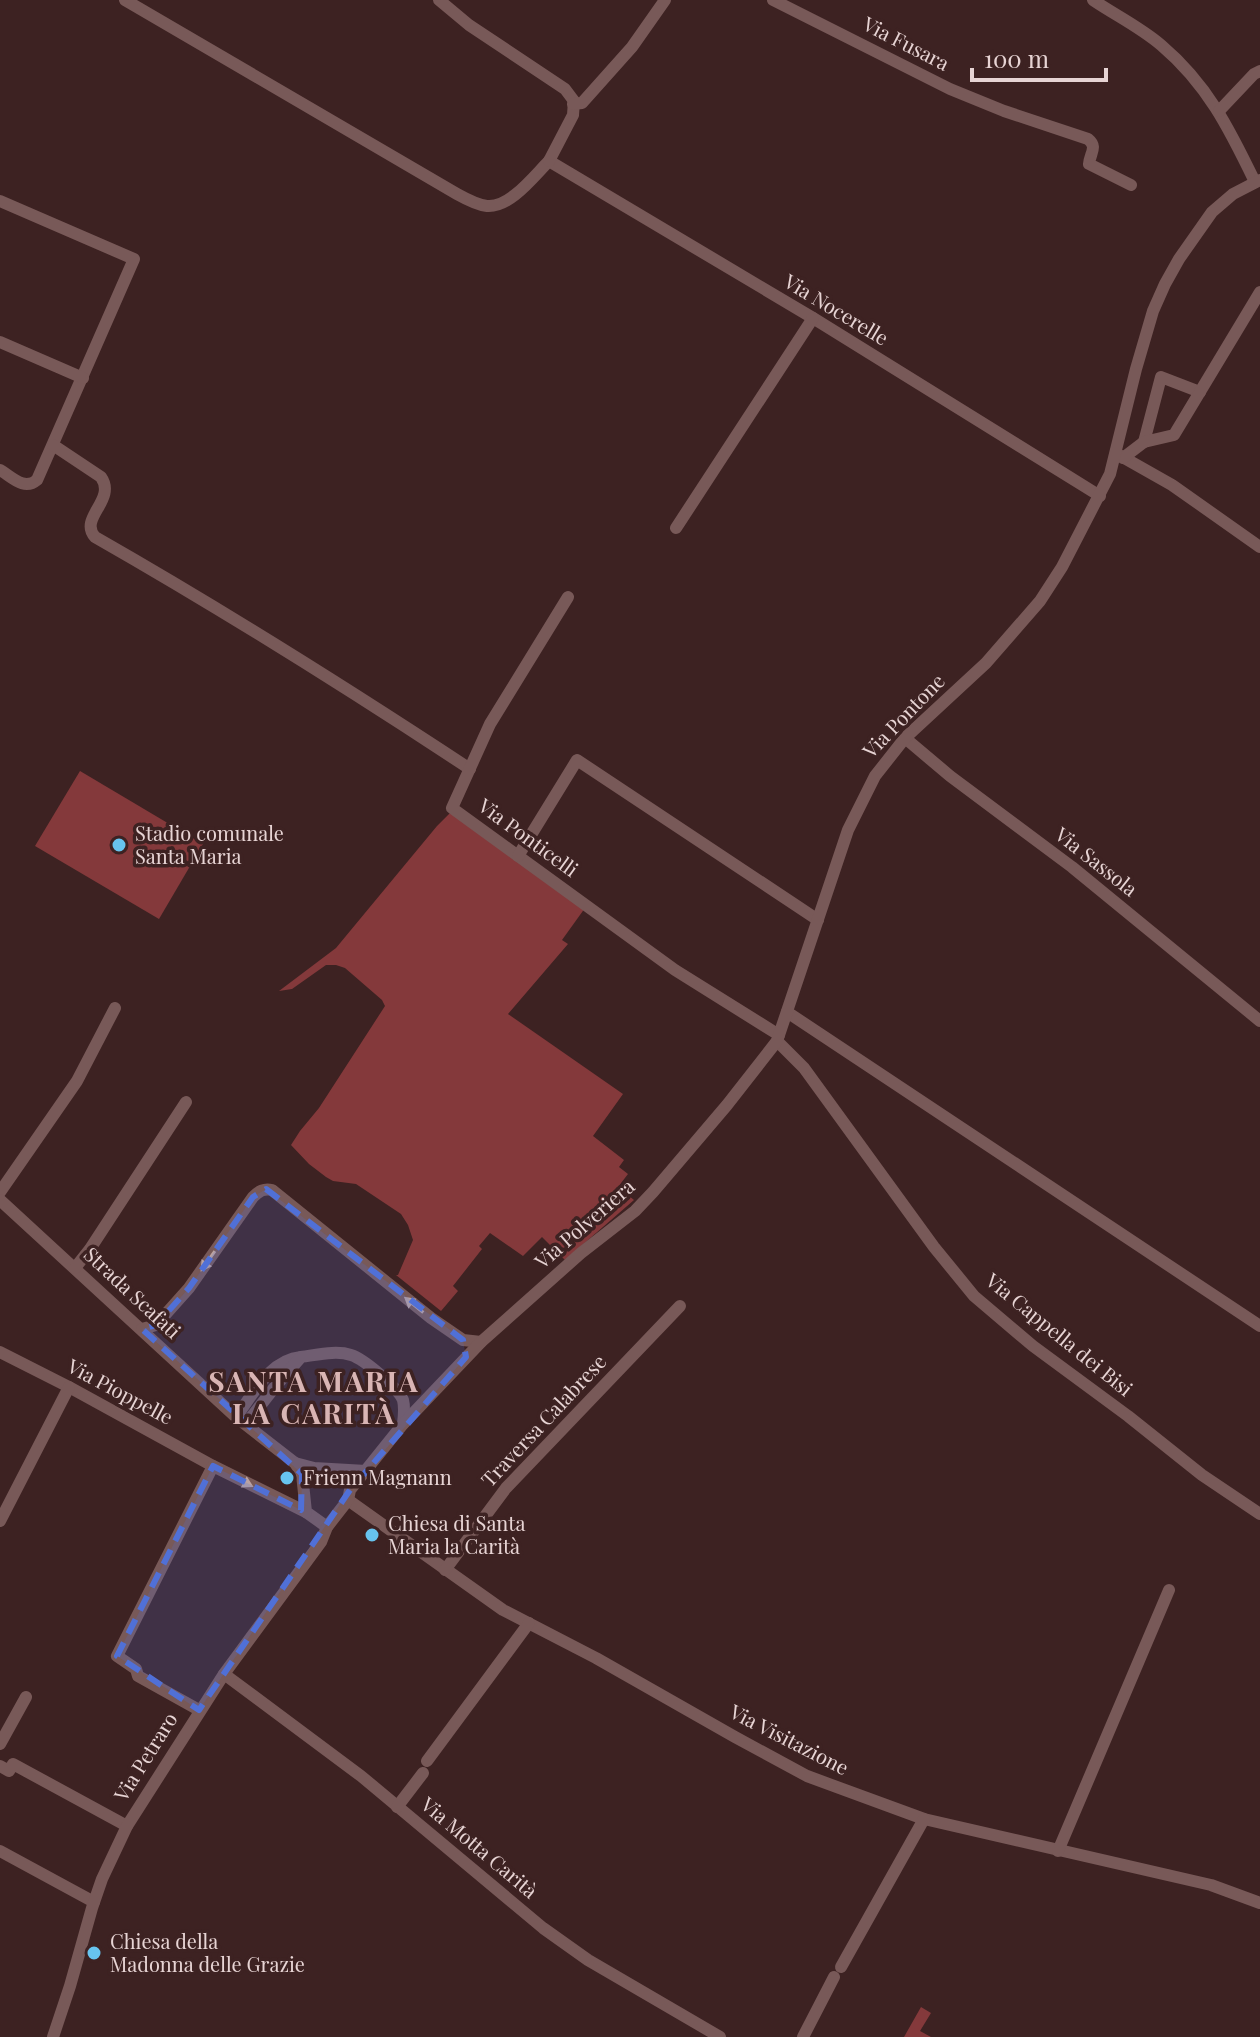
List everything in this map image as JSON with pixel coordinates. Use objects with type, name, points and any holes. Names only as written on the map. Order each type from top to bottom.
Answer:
[{"type":"street","points":[[125,0],[457,194],[480,205],[490,207],[502,204],[549,161],[573,115],[574,101],[565,89],[469,25],[439,0]]},
{"type":"street","points":[[573,104],[582,103],[632,47],[665,0]]},
{"type":"street","name":"Via Fusara","points":[[773,0],[950,89],[1088,139],[1094,148],[1089,164],[1131,185]]},
{"type":"street","points":[[1093,0],[1159,43],[1193,75],[1219,111],[1258,181]]},
{"type":"street","points":[[1219,111],[1260,71]]},
{"type":"street","name":"Via Nocerelle","points":[[549,161],[813,318],[1100,496]]},
{"type":"street","name":"Via Pontone","points":[[778,1038],[853,821],[875,776],[905,738],[986,663],[1040,601],[1068,558],[1120,456],[1136,369],[1153,311],[1165,284],[1212,212],[1233,194],[1258,181]]},
{"type":"street","points":[[0,201],[134,259],[37,480],[23,484],[0,470]]},
{"type":"street","points":[[1120,456],[1144,442],[1174,435],[1260,292]]},
{"type":"street","points":[[676,528],[813,318]]},
{"type":"street","points":[[0,342],[83,378]]},
{"type":"street","points":[[1144,442],[1161,377],[1200,392]]},
{"type":"street","points":[[53,445],[101,477],[106,484],[106,493],[90,526],[95,537],[180,585],[470,769]]},
{"type":"street","points":[[1120,456],[1172,485],[1260,547]]},
{"type":"street","name":"Via Ponticelli","points":[[568,597],[490,724],[452,808],[675,970],[778,1038]]},
{"type":"street","name":"Via Sassola","points":[[905,738],[1260,1021]]},
{"type":"street","points":[[518,856],[577,760],[818,920]]},
{"type":"street","points":[[0,1192],[77,1081],[115,1008]]},
{"type":"street","points":[[787,1012],[1260,1326]]},
{"type":"street","name":"Via Polveriera","points":[[403,1424],[481,1342],[644,1201],[727,1105],[778,1038]]},
{"type":"street","name":"Via Cappella dei Bisi","points":[[778,1038],[804,1068],[934,1247],[974,1296],[1033,1346],[1202,1475],[1259,1511]]},
{"type":"street","points":[[75,1268],[186,1102]]},
{"type":"street","points":[[142,1329],[156,1325],[189,1288],[253,1197],[266,1189],[272,1190],[431,1318],[463,1340],[481,1342]]},
{"type":"street","name":"Strada Scafati","points":[[0,1200],[241,1420]]},
{"type":"street","name":"Traversa Calabrese","points":[[445,1570],[506,1488],[680,1306]]},
{"type":"street","points":[[463,1340],[466,1357]]},
{"type":"street","name":"Via Pioppelle","points":[[0,1352],[306,1512],[327,1527]]},
{"type":"street","points":[[295,1463],[314,1468],[366,1471],[403,1424],[402,1396],[355,1356],[340,1353],[301,1357],[241,1420],[295,1463],[302,1474],[306,1512]]},
{"type":"street","points":[[0,1521],[69,1387]]},
{"type":"street","points":[[199,1710],[138,1676],[136,1669],[117,1656],[213,1466]]},
{"type":"street","name":"Via Petraro","points":[[53,2037],[102,1879],[127,1826],[199,1710],[321,1542],[327,1527],[348,1500],[350,1490],[366,1471]]},
{"type":"street","name":"Via Visitazione","points":[[348,1500],[503,1610],[596,1658],[807,1776],[924,1819],[1211,1885],[1260,1903]]},
{"type":"street","points":[[1058,1851],[1169,1590]]},
{"type":"street","points":[[397,1807],[529,1623]]},
{"type":"street","name":"Via Motta Carità","points":[[224,1674],[349,1767],[543,1928],[588,1960],[720,2037]]},
{"type":"street","points":[[0,1744],[26,1697]]},
{"type":"street","points":[[0,1766],[9,1771],[13,1764],[127,1826]]},
{"type":"street","points":[[803,2037],[924,1819]]},
{"type":"street","points":[[0,1851],[94,1902]]},
{"type":"highlighted area","points":[[266,1189],[463,1340],[466,1357],[350,1490],[199,1710],[117,1656],[213,1466],[301,1510],[302,1474],[142,1329],[156,1325],[189,1288],[253,1197]]},
{"type":"shaded area","name":"Stadio comunale Santa Maria","points":[[80,771],[203,844],[159,919],[35,846]]},
{"type":"shaded area","points":[[451,812],[585,908],[562,940],[568,944],[508,1014],[623,1094],[593,1136],[624,1160],[619,1167],[628,1174],[618,1187],[634,1200],[565,1260],[542,1237],[523,1256],[490,1233],[479,1246],[482,1249],[453,1286],[458,1291],[441,1311],[396,1275],[413,1240],[401,1214],[356,1184],[326,1177],[291,1145],[319,1108],[385,1006],[382,1000],[345,968],[336,965],[326,965],[292,989],[279,991],[336,948]]},
{"type":"shaded area","points":[[921,2007],[931,2013],[920,2031],[931,2037],[904,2037]]},
{"type":"place","name":"Stadio comunale Santa Maria","points":[[119,845]]},
{"type":"place","name":"Frienn Magnann","points":[[287,1478]]},
{"type":"place","name":"Chiesa di Santa Maria la Carità","points":[[372,1535]]},
{"type":"place","name":"Chiesa della Madonna delle Grazie","points":[[94,1953]]},
{"type":"district","name":"SANTA MARIA LA CARITÀ","points":[[314,1398]]}]
